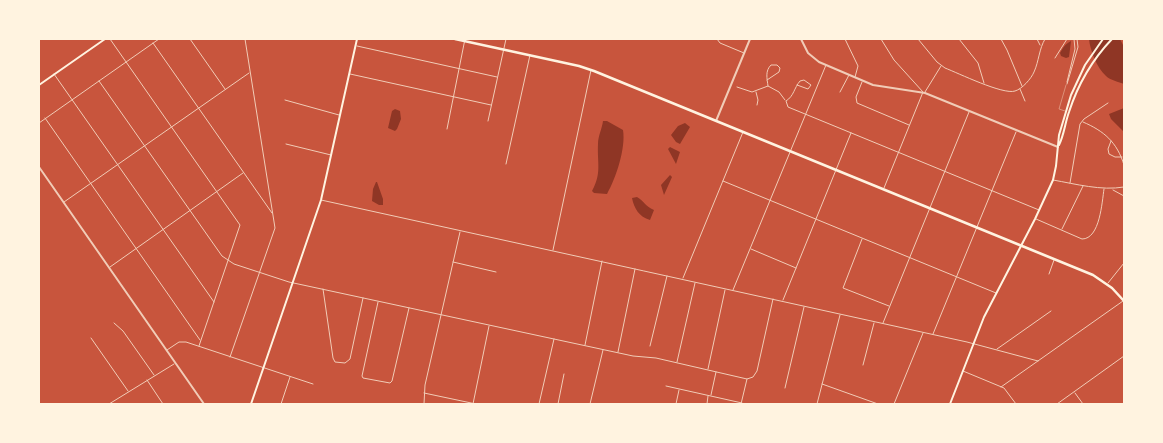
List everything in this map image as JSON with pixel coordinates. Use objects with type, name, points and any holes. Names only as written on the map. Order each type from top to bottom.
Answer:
[{"type":"main road","points":[[39,86],[105,39]]},
{"type":"main road","points":[[251,404],[321,200],[357,39]]},
{"type":"main road","points":[[455,39],[591,70],[1093,275],[1107,284],[1124,300]]},
{"type":"main road","points":[[950,404],[973,343],[996,293],[1035,219],[1052,180],[1059,135],[1073,90],[1085,65],[1103,39]]},
{"type":"main road","points":[[1058,147],[1062,140],[1069,112],[1079,86],[1089,68],[1112,39]]},
{"type":"street","points":[[110,39],[240,225],[199,346]]},
{"type":"street","points":[[39,123],[160,39]]},
{"type":"street","points":[[190,39],[225,90]]},
{"type":"street","points":[[230,357],[274,230],[245,39]]},
{"type":"street","points":[[488,121],[506,39]]},
{"type":"street","points":[[717,39],[720,43],[744,53]]},
{"type":"street","points":[[716,121],[750,39]]},
{"type":"street","points":[[801,39],[810,56],[816,61],[863,81],[879,86],[924,93],[1058,147]]},
{"type":"street","points":[[845,39],[858,66],[855,77]]},
{"type":"street","points":[[881,39],[894,60],[924,93]]},
{"type":"street","points":[[918,39],[941,65],[1006,92],[1016,91],[1034,72],[1044,39]]},
{"type":"street","points":[[960,39],[978,63],[984,84]]},
{"type":"street","points":[[1001,39],[1022,86]]},
{"type":"street","points":[[1037,39],[1041,45]]},
{"type":"street","points":[[1055,58],[1067,39]]},
{"type":"street","points":[[1067,84],[1076,39]]},
{"type":"street","points":[[447,129],[465,40]]},
{"type":"street","points":[[153,43],[272,214]]},
{"type":"street","points":[[356,46],[498,77]]},
{"type":"street","points":[[506,164],[530,55]]},
{"type":"street","points":[[767,80],[780,72],[777,64],[769,66],[767,73],[767,80],[768,86]]},
{"type":"street","points":[[733,290],[826,65]]},
{"type":"street","points":[[883,190],[909,125],[924,93],[941,65]]},
{"type":"street","points":[[553,250],[591,70]]},
{"type":"street","points":[[64,203],[250,72]]},
{"type":"street","points":[[54,74],[214,302]]},
{"type":"street","points":[[350,74],[491,105]]},
{"type":"street","points":[[840,92],[849,75]]},
{"type":"street","points":[[99,81],[222,256],[228,261],[293,283],[603,350],[676,362],[747,379],[753,377],[757,371],[773,299]]},
{"type":"street","points":[[786,101],[793,95],[797,85],[800,81],[810,82],[811,85],[808,89],[797,85]]},
{"type":"street","points":[[863,81],[856,98],[857,103],[909,125]]},
{"type":"street","points":[[737,87],[746,91],[756,91],[768,86]]},
{"type":"street","points":[[768,86],[779,92],[788,107],[1039,210]]},
{"type":"street","points":[[1020,88],[1025,101]]},
{"type":"street","points":[[756,91],[757,105]]},
{"type":"street","points":[[285,100],[341,116]]},
{"type":"street","points":[[1070,183],[1082,122],[1108,103]]},
{"type":"street","points":[[883,324],[970,112]]},
{"type":"street","points":[[45,118],[201,341]]},
{"type":"street","points":[[1082,122],[1101,130],[1112,140],[1124,164]]},
{"type":"street","points":[[932,334],[1016,131]]},
{"type":"street","points":[[682,279],[743,132]]},
{"type":"street","points":[[783,301],[852,132]]},
{"type":"street","points":[[1112,140],[1108,152],[1112,156],[1122,157]]},
{"type":"street","points":[[286,144],[332,156]]},
{"type":"street","points":[[39,167],[204,404]]},
{"type":"street","points":[[109,268],[244,173]]},
{"type":"street","points":[[1052,180],[1104,188],[1124,188]]},
{"type":"street","points":[[723,181],[996,293]]},
{"type":"street","points":[[1062,230],[1083,185]]},
{"type":"street","points":[[1035,219],[1082,239],[1090,236],[1098,222],[1104,188]]},
{"type":"street","points":[[1113,189],[1124,196]]},
{"type":"street","points":[[321,200],[973,343],[1038,361]]},
{"type":"street","points":[[424,404],[424,393],[460,230]]},
{"type":"street","points":[[862,238],[843,288],[890,306]]},
{"type":"street","points":[[750,248],[796,268]]},
{"type":"street","points":[[1049,274],[1055,259]]},
{"type":"street","points":[[585,346],[602,261]]},
{"type":"street","points":[[453,262],[496,272]]},
{"type":"street","points":[[1107,284],[1124,263]]},
{"type":"street","points":[[618,353],[635,269]]},
{"type":"street","points":[[650,346],[667,276]]},
{"type":"street","points":[[676,362],[695,282]]},
{"type":"street","points":[[323,289],[333,358],[337,362],[345,363],[350,359],[363,297]]},
{"type":"street","points":[[708,369],[726,289]]},
{"type":"street","points":[[1001,386],[1124,300]]},
{"type":"street","points":[[378,301],[362,376],[390,383],[393,379],[409,308]]},
{"type":"street","points":[[785,388],[804,306]]},
{"type":"street","points":[[997,350],[1051,310]]},
{"type":"street","points":[[817,404],[840,314]]},
{"type":"street","points":[[863,365],[874,322]]},
{"type":"street","points":[[114,323],[123,331],[155,375]]},
{"type":"street","points":[[473,404],[490,325]]},
{"type":"street","points":[[894,404],[923,332]]},
{"type":"street","points":[[91,338],[128,392]]},
{"type":"street","points":[[539,404],[554,339]]},
{"type":"street","points":[[167,350],[182,342],[313,384]]},
{"type":"street","points":[[590,404],[603,350]]},
{"type":"street","points":[[1057,404],[1124,356]]},
{"type":"street","points":[[109,404],[175,363]]},
{"type":"street","points":[[707,404],[716,371]]},
{"type":"street","points":[[962,371],[1001,386],[1016,404]]},
{"type":"street","points":[[558,404],[564,374]]},
{"type":"street","points":[[281,404],[290,376]]},
{"type":"street","points":[[666,386],[741,404],[747,379]]},
{"type":"street","points":[[147,380],[162,404]]},
{"type":"street","points":[[822,384],[878,404]]},
{"type":"street","points":[[676,404],[679,390]]},
{"type":"street","points":[[1074,392],[1083,404]]},
{"type":"street","points":[[424,393],[476,404]]},
{"type":"lane","points":[[1067,84],[1059,109],[1069,112]]},
{"type":"shaded area","points":[[1089,39],[1120,39],[1124,47],[1124,84],[1110,79],[1103,73],[1094,59]]},
{"type":"shaded area","points":[[1071,41],[1069,57],[1061,56],[1060,53],[1063,48]]},
{"type":"shaded area","points":[[1124,108],[1124,132],[1111,119],[1109,114]]},
{"type":"shaded area","points":[[395,109],[400,111],[401,119],[395,131],[388,128],[392,111]]},
{"type":"shaded area","points":[[603,121],[607,121],[623,130],[624,137],[620,163],[607,194],[594,193],[592,191],[598,173],[598,141]]},
{"type":"shaded area","points":[[685,123],[690,127],[680,144],[671,135],[678,126]]},
{"type":"shaded area","points":[[670,147],[680,152],[676,164],[668,149]]},
{"type":"shaded area","points":[[670,175],[672,177],[664,195],[661,185]]},
{"type":"shaded area","points":[[376,182],[383,199],[383,205],[372,201]]},
{"type":"shaded area","points":[[637,197],[654,210],[650,220],[643,217],[636,209],[632,198]]}]
